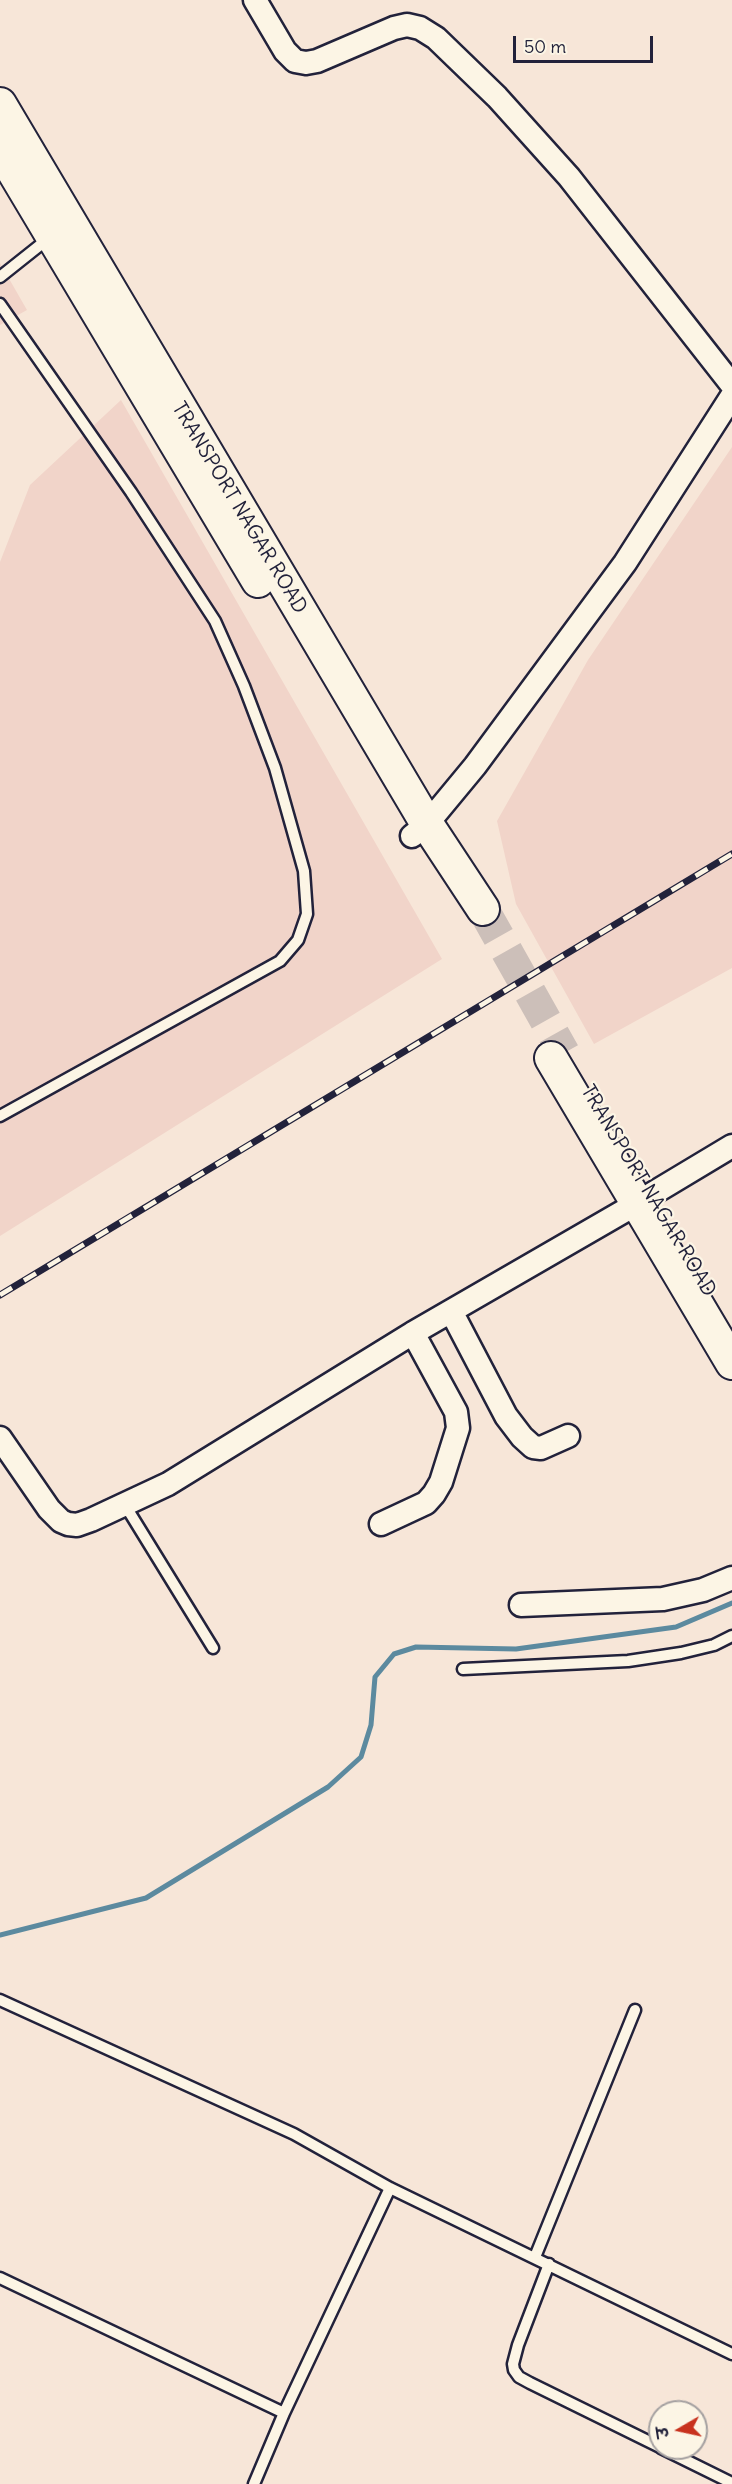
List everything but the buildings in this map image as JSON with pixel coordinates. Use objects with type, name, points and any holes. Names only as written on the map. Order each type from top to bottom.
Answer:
[{"type":"main road","name":"TRANSPORT NAGAR ROAD","points":[[0,104],[420,830]]},
{"type":"main road","name":"TRANSPORT NAGAR ROAD","points":[[0,149],[420,830],[477,916]]},
{"type":"main road","name":"TRANSPORT NAGAR ROAD","points":[[558,1056],[645,1199],[732,1329]]},
{"type":"main road","points":[[645,1199],[732,1363]]},
{"type":"street","points":[[255,0],[285,51],[295,61],[306,63],[317,61],[394,28],[407,26],[420,28],[436,38],[496,97],[569,177],[732,385]]},
{"type":"street","points":[[420,830],[475,766],[625,563],[732,396]]},
{"type":"street","points":[[0,1438],[49,1509],[61,1521],[77,1525],[168,1484],[413,1333],[732,1146]]},
{"type":"street","points":[[451,1311],[506,1416],[522,1437],[533,1447],[541,1448],[568,1436]]},
{"type":"street","points":[[381,1524],[418,1507],[434,1494],[441,1482],[458,1428],[456,1412],[413,1333]]},
{"type":"street","points":[[520,1605],[663,1599],[703,1590],[732,1578]]},
{"type":"lane","points":[[0,277],[52,236]]},
{"type":"lane","points":[[0,304],[119,474],[215,621],[244,686],[275,768],[304,871],[307,914],[298,940],[280,961],[0,1116]]},
{"type":"lane","points":[[125,1505],[213,1648]]},
{"type":"lane","points":[[463,1669],[628,1661],[681,1653],[714,1645],[732,1636]]},
{"type":"lane","points":[[0,2000],[294,2134],[390,2188],[732,2354]]},
{"type":"lane","points":[[535,2257],[634,2010]]},
{"type":"lane","points":[[254,2484],[284,2413],[390,2188]]},
{"type":"lane","points":[[549,2264],[518,2345],[513,2364],[514,2370],[519,2377],[530,2383],[648,2442]]},
{"type":"lane","points":[[0,2278],[284,2413]]},
{"type":"lane","points":[[685,2460],[732,2483]]},
{"type":"shaded area","points":[[0,263],[27,310],[0,325]]},
{"type":"shaded area","points":[[121,400],[442,959],[0,1236],[0,562],[30,485]]},
{"type":"shaded area","points":[[732,447],[732,968],[594,1044],[516,904],[497,821],[588,660]]},
{"type":"waterway","points":[[0,1935],[146,1898],[328,1787],[361,1757],[371,1725],[375,1677],[394,1654],[416,1647],[516,1649],[676,1627],[732,1603]]},
{"type":"tunnel","points":[[483,909],[564,1053]]},
{"type":"railway","points":[[0,1295],[732,854]]}]
